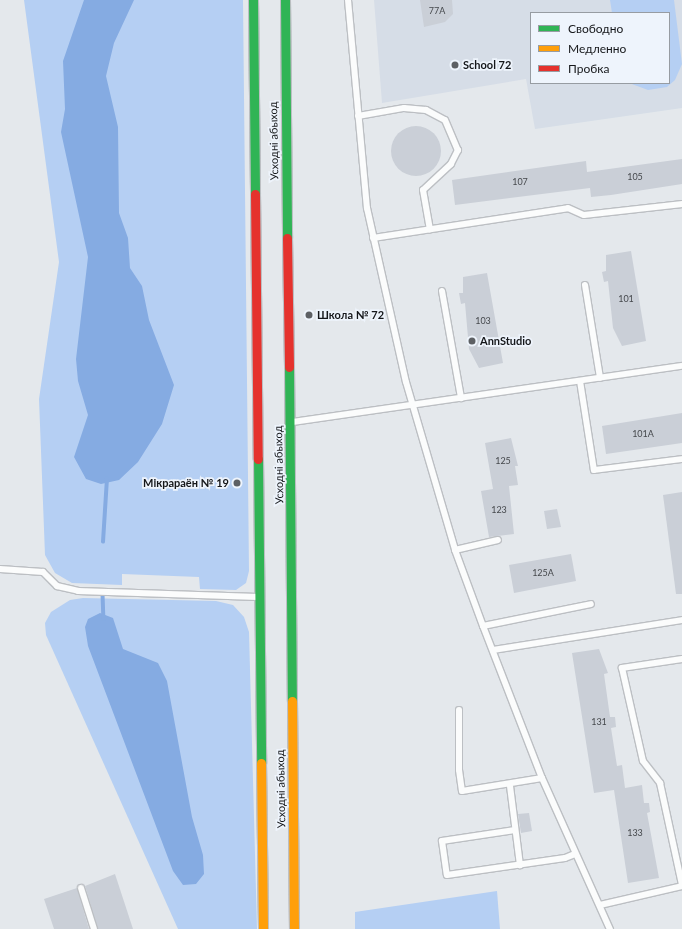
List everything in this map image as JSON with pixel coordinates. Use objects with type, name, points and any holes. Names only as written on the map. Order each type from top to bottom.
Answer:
[{"type":"main road","name":"Усходні абыход","points":[[253,0],[263,929]]},
{"type":"main road","name":"Усходні абыход","points":[[284,0],[290,422],[294,929]]},
{"type":"lane","points":[[348,0],[358,116],[373,238],[392,331],[455,550],[542,778],[610,929]]},
{"type":"lane","points":[[358,116],[404,108],[426,110],[445,120],[458,150],[450,164],[423,190],[430,229]]},
{"type":"lane","points":[[373,238],[568,208],[584,215],[682,204]]},
{"type":"lane","points":[[585,285],[600,378]]},
{"type":"lane","points":[[442,291],[461,398]]},
{"type":"lane","points":[[290,422],[414,406],[682,366]]},
{"type":"lane","points":[[580,381],[594,470],[682,459]]},
{"type":"lane","points":[[455,550],[498,540]]},
{"type":"lane","points":[[0,569],[43,572],[57,586],[78,591],[260,597]]},
{"type":"lane","points":[[483,626],[590,604]]},
{"type":"lane","points":[[493,650],[682,620]]},
{"type":"lane","points":[[600,906],[682,885],[660,783],[643,761],[622,668],[682,659]]},
{"type":"lane","points":[[459,710],[459,770],[462,791],[510,786],[542,778]]},
{"type":"lane","points":[[510,786],[520,865]]},
{"type":"lane","points":[[515,830],[442,841],[447,875],[520,865],[575,854]]},
{"type":"lane","points":[[81,888],[94,929]]},
{"type":"shaded area","points":[[24,0],[243,0],[249,571],[246,583],[236,590],[200,589],[199,577],[122,574],[122,585],[72,583],[55,573],[45,555],[39,399],[59,262]]},
{"type":"shaded area","points":[[84,0],[134,0],[114,43],[106,76],[118,127],[119,213],[128,238],[130,268],[142,286],[149,320],[174,385],[162,424],[138,462],[119,480],[101,484],[86,479],[74,457],[88,415],[78,381],[76,359],[88,257],[61,132],[65,109],[63,61]]},
{"type":"shaded area","name":"School 72","points":[[374,0],[682,0],[682,108],[535,129],[526,79],[382,103]]},
{"type":"shaded area","points":[[610,0],[674,0],[682,64],[675,80],[667,87],[648,90],[632,84],[670,84],[670,12],[612,12]]},
{"type":"shaded area","points":[[83,598],[216,601],[233,605],[244,617],[249,632],[257,929],[178,929],[46,635],[45,623],[51,612],[70,600]]},
{"type":"shaded area","points":[[100,613],[113,618],[123,649],[158,663],[167,681],[192,817],[203,855],[204,874],[196,884],[183,885],[173,871],[88,646],[85,627],[88,619]]},
{"type":"shaded area","points":[[497,891],[500,929],[355,929],[355,912]]},
{"type":"building","points":[[420,0],[452,0],[453,14],[445,22],[424,27]]},
{"type":"building","points":[[416,126],[426,128],[434,133],[439,141],[441,151],[439,161],[434,169],[426,174],[416,176],[406,174],[398,169],[393,161],[391,151],[393,141],[398,133],[406,128]]},
{"type":"building","points":[[682,159],[682,184],[591,197],[590,188],[455,205],[452,180],[586,161],[587,172]]},
{"type":"building","points":[[631,251],[646,341],[622,346],[613,328],[608,281],[604,282],[602,272],[606,271],[606,255]]},
{"type":"building","points":[[487,273],[503,363],[479,368],[469,349],[465,303],[461,304],[459,293],[463,293],[463,277]]},
{"type":"building","points":[[682,413],[682,443],[606,454],[602,426]]},
{"type":"building","points":[[511,438],[518,466],[515,466],[518,485],[509,486],[514,534],[489,537],[481,491],[493,489],[485,443]]},
{"type":"building","points":[[682,492],[682,594],[676,594],[663,495]]},
{"type":"building","points":[[557,509],[561,527],[547,529],[544,511]]},
{"type":"building","points":[[571,554],[576,581],[514,593],[509,565]]},
{"type":"building","points":[[599,649],[608,673],[604,674],[610,717],[615,717],[616,727],[611,728],[617,766],[622,765],[625,788],[642,785],[644,803],[649,803],[650,812],[647,813],[659,878],[628,883],[614,790],[594,793],[572,653]]},
{"type":"building","points":[[529,813],[532,831],[521,833],[518,814]]},
{"type":"building","points":[[115,874],[133,929],[98,929],[85,886]]},
{"type":"building","points":[[77,888],[89,929],[54,929],[44,899]]},
{"type":"waterway","points":[[103,542],[107,479]]},
{"type":"waterway","points":[[103,594],[104,619]]},
{"type":"traffic: fast","points":[[253,0],[255,194]]},
{"type":"traffic: fast","points":[[285,0],[287,238]]},
{"type":"traffic: fast","points":[[289,367],[292,701]]},
{"type":"traffic: fast","points":[[258,459],[261,763]]},
{"type":"traffic: slow","points":[[292,701],[294,929]]},
{"type":"traffic: slow","points":[[261,763],[263,929]]},
{"type":"traffic: jam","points":[[255,194],[258,459]]},
{"type":"traffic: jam","points":[[287,238],[289,367]]},
{"type":"place","name":"School 72","points":[[455,65]]},
{"type":"place","name":"Школа № 72","points":[[309,315]]},
{"type":"place","name":"AnnStudio","points":[[472,341]]},
{"type":"place","name":"Мікрараён № 19","points":[[237,483]]}]
